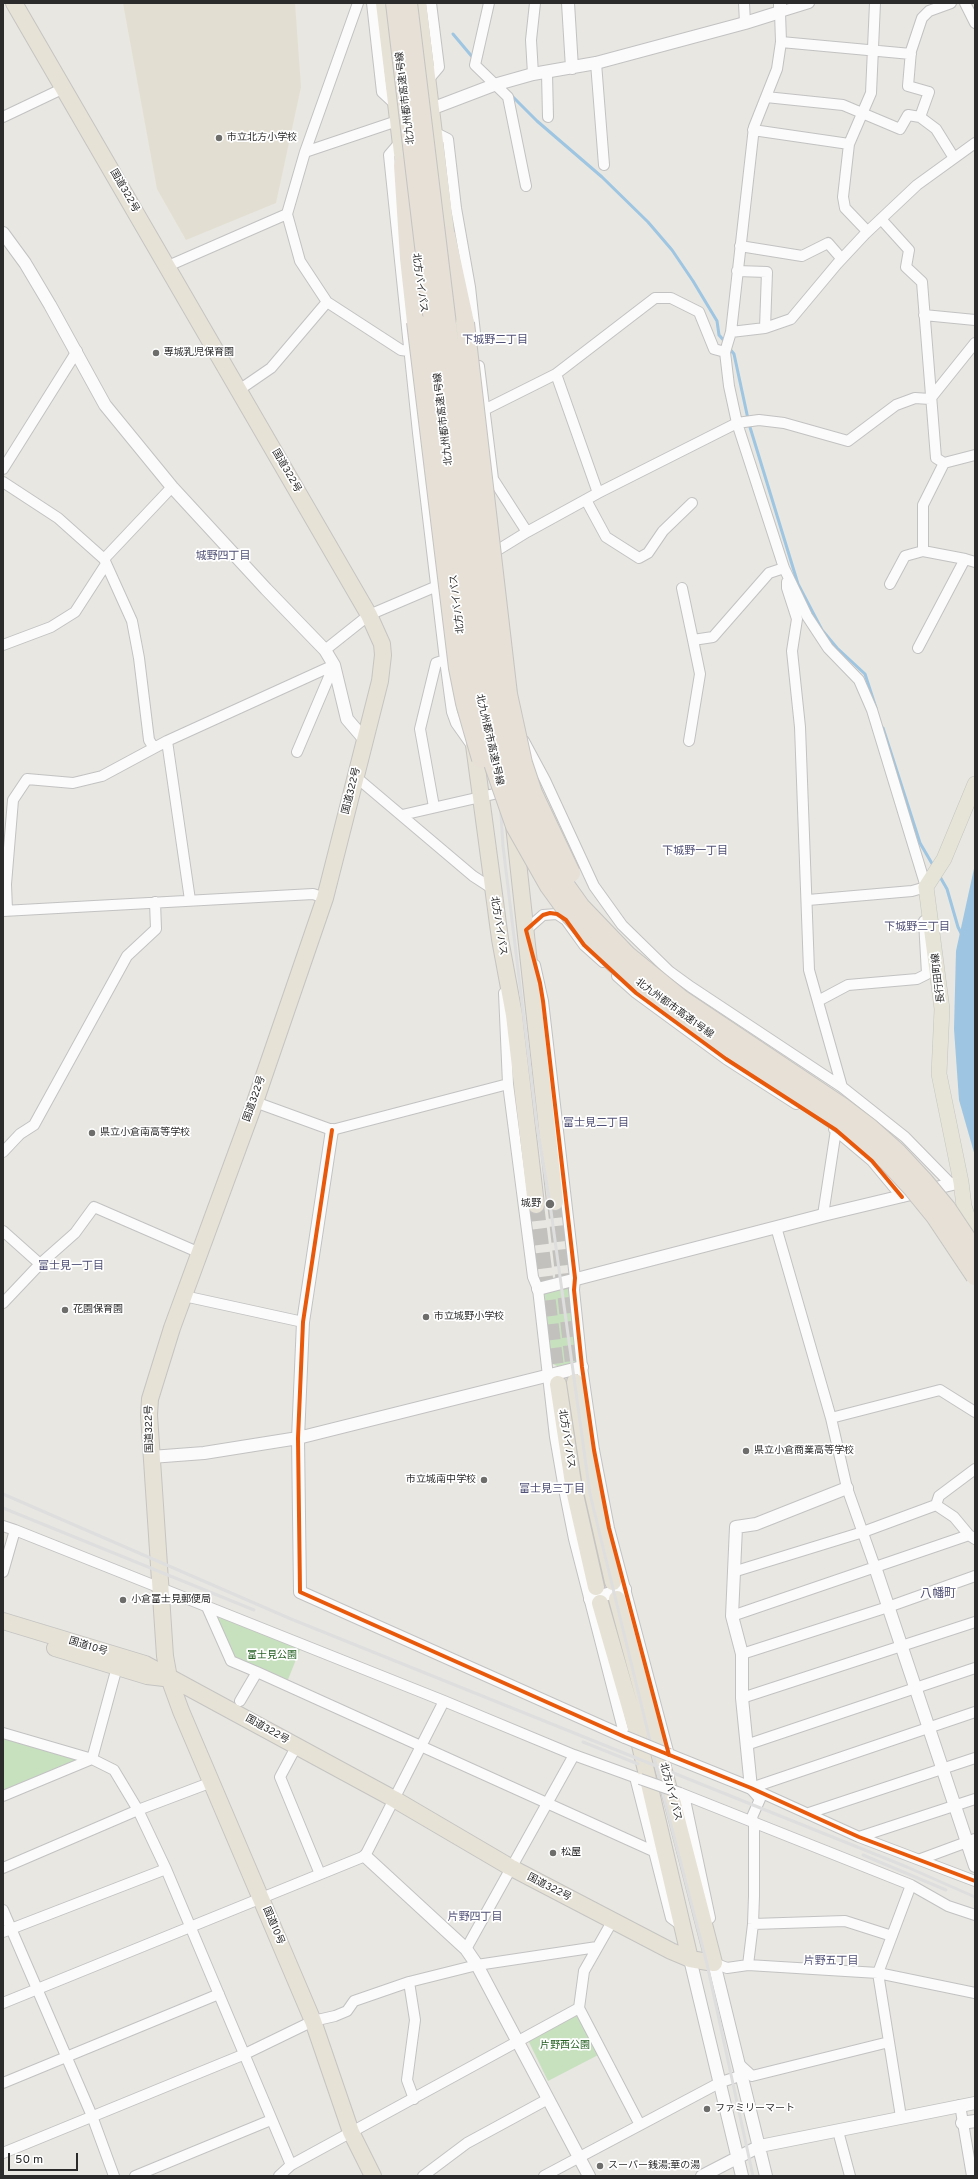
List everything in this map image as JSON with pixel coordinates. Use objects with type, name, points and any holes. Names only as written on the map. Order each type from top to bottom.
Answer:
[{"type":"highway","name":"国道322号","points":[[14,3],[168,266],[369,615],[380,638],[383,656],[380,681],[325,898],[255,1102],[172,1328],[150,1399],[151,1457],[165,1656],[169,1678],[394,1799],[510,1867],[671,1951],[690,1959],[714,1963]]},
{"type":"highway","name":"北方バイパス","points":[[384,3],[403,165],[436,405],[454,576],[475,749],[500,939],[514,1015],[536,1205]]},
{"type":"highway","name":"北九州都市高速1号線","points":[[395,3],[479,698],[494,766],[515,826],[531,857],[570,914],[614,963],[643,988],[669,1007],[830,1116],[877,1152],[913,1189],[935,1216],[975,1276]]},
{"type":"highway","name":"北九州都市高速1号線","points":[[408,3],[488,663],[498,727],[516,790],[532,826],[561,879],[581,906],[626,955],[654,978],[708,1017],[841,1106],[870,1128],[898,1153],[923,1180],[947,1209],[975,1251]]},
{"type":"highway","points":[[418,3],[501,701],[555,1202]]},
{"type":"highway","points":[[403,165],[409,258],[416,322],[453,633],[465,703],[473,734],[509,827],[526,859],[545,887],[570,914]]},
{"type":"highway","points":[[446,235],[465,323],[508,694],[523,763],[533,793],[560,853],[583,895],[607,929],[631,953],[708,1017]]},
{"type":"highway","name":"北方バイパス","points":[[553,1379],[595,1596],[636,1728],[690,1959]]},
{"type":"highway","name":"北方バイパス","points":[[574,1382],[591,1486],[714,1963]]},
{"type":"highway","name":"国道10号","points":[[3,1621],[145,1664],[169,1678],[313,2021],[351,2132],[373,2176]]},
{"type":"highway","name":"国道10号","points":[[3,1633],[147,1676],[169,1678]]},
{"type":"main road","points":[[926,887],[944,859],[975,784]]},
{"type":"main road","name":"長行田町線","points":[[926,887],[932,921],[942,1009],[939,1074],[956,1183],[975,1240]]},
{"type":"main road","name":"長行田町線","points":[[956,1183],[975,1211]]},
{"type":"street","points":[[358,3],[305,152],[287,214],[300,261],[326,302],[401,350],[410,352]]},
{"type":"street","points":[[372,3],[382,92],[397,113]]},
{"type":"street","points":[[428,80],[439,67],[431,3]]},
{"type":"street","points":[[489,3],[475,65],[508,97],[526,186]]},
{"type":"street","points":[[533,74],[531,40],[535,3]]},
{"type":"street","points":[[568,3],[572,68]]},
{"type":"street","points":[[744,3],[745,23]]},
{"type":"street","points":[[305,152],[397,113],[431,109],[494,85],[533,74],[547,73],[596,63],[745,23],[780,7],[809,3]]},
{"type":"street","points":[[867,231],[846,208],[843,197],[848,144],[871,93],[875,3]]},
{"type":"street","points":[[920,117],[929,92],[908,86],[911,54],[922,18],[929,11],[951,3]]},
{"type":"street","points":[[966,3],[975,23]]},
{"type":"street","points":[[780,7],[781,42],[777,69],[754,130],[731,332],[725,352],[729,386],[737,424],[786,572],[807,616],[828,648],[859,680],[872,710],[926,887],[912,891],[808,900]]},
{"type":"street","points":[[781,42],[911,54]]},
{"type":"street","points":[[596,63],[604,166]]},
{"type":"street","points":[[547,73],[548,118]]},
{"type":"street","points":[[3,117],[64,88]]},
{"type":"street","points":[[766,97],[843,105],[900,129],[908,115],[920,117],[936,129],[954,158]]},
{"type":"street","points":[[754,130],[848,144]]},
{"type":"street","points":[[434,132],[448,139],[456,208],[470,287],[493,479],[526,532]]},
{"type":"street","points":[[401,141],[389,155],[445,660],[452,712],[456,724],[475,749]]},
{"type":"street","points":[[731,332],[765,328],[791,319],[842,258],[867,231],[917,184],[975,143]]},
{"type":"street","points":[[168,266],[287,214]]},
{"type":"street","points":[[881,218],[909,250],[906,267],[922,282],[930,399],[936,458],[944,463],[975,455]]},
{"type":"street","points":[[3,233],[25,263],[77,351],[106,405],[172,487],[266,589],[325,650],[334,665],[347,719],[365,740]]},
{"type":"street","points":[[740,246],[802,256],[828,243],[842,258]]},
{"type":"street","points":[[737,271],[767,272],[765,328]]},
{"type":"street","points":[[484,410],[556,374],[655,298],[672,298],[699,312],[714,348],[725,352]]},
{"type":"street","points":[[239,390],[271,368],[326,302]]},
{"type":"street","points":[[924,315],[975,320]]},
{"type":"street","points":[[930,399],[975,343]]},
{"type":"street","points":[[3,469],[77,351]]},
{"type":"street","points":[[556,374],[598,493]]},
{"type":"street","points":[[325,650],[369,615],[437,586],[484,559],[526,532],[598,493],[737,424],[759,420],[784,423],[848,441],[896,405],[915,398],[930,399]]},
{"type":"street","points":[[923,551],[923,505],[944,463]]},
{"type":"street","points":[[3,482],[58,518],[105,562],[132,621],[139,658],[149,740],[154,748]]},
{"type":"street","points":[[3,645],[51,627],[75,612],[105,562],[172,487]]},
{"type":"street","points":[[586,500],[606,537],[639,558],[648,553],[663,531],[692,503]]},
{"type":"street","points":[[890,584],[905,556],[923,551],[970,561],[918,648]]},
{"type":"street","points":[[693,640],[713,637],[769,573],[786,572]]},
{"type":"street","points":[[786,572],[787,588],[797,619],[792,651],[800,727],[808,900],[809,970],[842,1087]]},
{"type":"street","points":[[682,588],[700,674],[690,741]]},
{"type":"street","points":[[434,807],[420,729],[436,663],[445,660]]},
{"type":"street","points":[[325,898],[313,894],[5,911],[8,800],[27,780],[73,783],[102,776],[167,741],[334,665]]},
{"type":"street","points":[[297,752],[334,665]]},
{"type":"street","points":[[501,701],[545,780],[594,886],[622,925],[669,971],[691,988],[842,1087],[905,1137],[956,1183]]},
{"type":"street","points":[[167,741],[190,900]]},
{"type":"street","points":[[356,777],[473,876],[493,889]]},
{"type":"street","points":[[402,815],[482,797],[545,780]]},
{"type":"street","points":[[3,1152],[20,1134],[34,1125],[127,956],[156,929],[155,902]]},
{"type":"street","points":[[669,1755],[618,1590],[609,1528],[594,1450],[582,1367],[574,1290],[575,1278],[543,1001],[540,983],[526,930],[543,915],[557,914],[566,920],[584,945],[636,993],[726,1059],[836,1130],[872,1161],[902,1197]]},
{"type":"street","points":[[818,1001],[848,985],[917,980],[927,974],[924,921],[932,921]]},
{"type":"street","points":[[500,939],[508,1084],[533,1277],[538,1289],[553,1379]]},
{"type":"street","points":[[255,1102],[332,1130],[508,1084]]},
{"type":"street","points":[[332,1130],[303,1322],[298,1438],[300,1592],[625,1737],[751,1788],[859,1837],[975,1882]]},
{"type":"street","points":[[823,1215],[836,1130]]},
{"type":"street","points":[[538,1289],[575,1278],[823,1215],[956,1183]]},
{"type":"street","points":[[3,1303],[40,1264],[75,1232],[94,1207],[200,1253]]},
{"type":"street","points":[[776,1227],[831,1418],[847,1488],[875,1567],[954,1806],[971,1841],[975,1866]]},
{"type":"street","points":[[3,1231],[40,1264]]},
{"type":"street","points":[[184,1296],[303,1322]]},
{"type":"street","points":[[151,1457],[204,1453],[298,1438],[553,1379],[582,1367]]},
{"type":"street","points":[[831,1418],[940,1390],[975,1412]]},
{"type":"street","points":[[936,1505],[939,1496],[975,1469]]},
{"type":"street","points":[[748,1965],[753,1924],[754,1824],[752,1817],[760,1799],[751,1788],[742,1698],[742,1654],[732,1616],[736,1527],[756,1524],[847,1488]]},
{"type":"street","points":[[733,1572],[863,1532],[936,1505]]},
{"type":"street","points":[[732,1616],[875,1567],[972,1537],[954,1517],[936,1505]]},
{"type":"street","points":[[3,1526],[444,1701],[574,1755],[682,1794],[754,1824],[911,1885],[948,1906],[975,1915]]},
{"type":"street","points":[[3,1572],[15,1530]]},
{"type":"street","points":[[742,1654],[888,1607],[975,1576]]},
{"type":"street","points":[[618,1590],[595,1596],[625,1737]]},
{"type":"street","points":[[207,1607],[231,1661],[653,1851]]},
{"type":"street","points":[[742,1698],[975,1622]]},
{"type":"street","points":[[92,1759],[116,1667]]},
{"type":"street","points":[[746,1745],[914,1687],[975,1668]]},
{"type":"street","points":[[240,1701],[257,1672]]},
{"type":"street","points":[[3,2004],[190,1926],[365,1856],[444,1701]]},
{"type":"street","points":[[751,1788],[975,1712]]},
{"type":"street","points":[[3,1733],[92,1759],[114,1770],[138,1810],[166,1868],[291,2165]]},
{"type":"street","points":[[296,1747],[280,1777],[320,1874]]},
{"type":"street","points":[[466,1949],[546,1802],[574,1755]]},
{"type":"street","points":[[809,1813],[975,1758]]},
{"type":"street","points":[[3,1796],[92,1759]]},
{"type":"street","points":[[638,1778],[653,1851],[671,1918],[682,1926]]},
{"type":"street","points":[[3,1868],[138,1810],[212,1782]]},
{"type":"street","points":[[682,1794],[711,1922],[706,1931]]},
{"type":"street","points":[[859,1837],[975,1799]]},
{"type":"street","points":[[920,1860],[971,1841]]},
{"type":"street","points":[[365,1856],[466,1949],[478,1965],[589,2176]]},
{"type":"street","points":[[7,1931],[166,1868]]},
{"type":"street","points":[[901,2117],[878,1973],[911,1885]]},
{"type":"street","points":[[3,1910],[7,1931],[36,1989],[66,2056],[92,2116],[114,2176]]},
{"type":"street","points":[[613,1920],[584,1971],[579,2008],[640,2125]]},
{"type":"street","points":[[753,1924],[845,1921],[892,1936]]},
{"type":"street","points":[[3,2153],[245,2054],[313,2021],[335,2016],[347,2011],[354,2001],[409,1982],[478,1965],[597,1947]]},
{"type":"street","points":[[690,1959],[721,2082],[742,2176]]},
{"type":"street","points":[[714,1963],[727,1968],[748,1965],[878,1973],[975,1993]]},
{"type":"street","points":[[714,1963],[760,2146],[766,2176]]},
{"type":"street","points":[[409,1982],[415,2020],[407,2080],[414,2099]]},
{"type":"street","points":[[3,2083],[219,1994]]},
{"type":"street","points":[[279,2176],[291,2165],[579,2008]]},
{"type":"street","points":[[741,2070],[752,2076],[889,2042]]},
{"type":"street","points":[[544,2176],[580,2158],[741,2070]]},
{"type":"street","points":[[423,2176],[467,2143],[548,2099]]},
{"type":"street","points":[[702,2176],[760,2146],[975,2103]]},
{"type":"street","points":[[960,2106],[972,2176]]},
{"type":"street","points":[[135,2176],[271,2120]]},
{"type":"street","points":[[962,2123],[975,2121]]},
{"type":"street","points":[[838,2131],[850,2176]]},
{"type":"shaded area","name":"市立北方小学校","points":[[123,3],[295,3],[301,87],[276,203],[186,240],[157,189]]},
{"type":"green space","points":[[567,1287],[569,1289],[579,1359],[576,1362],[559,1367],[551,1363],[544,1294]]},
{"type":"green space","name":"富士見公園","points":[[211,1611],[301,1647],[287,1682],[232,1659]]},
{"type":"green space","points":[[3,1736],[75,1757],[75,1763],[3,1793]]},
{"type":"green space","name":"片野西公園","points":[[582,2012],[602,2053],[548,2081],[528,2040]]},
{"type":"water","points":[[975,864],[975,1156],[959,1100],[954,1029],[956,951]]},
{"type":"waterway","points":[[453,34],[474,59]]},
{"type":"waterway","points":[[511,95],[537,121],[602,177],[648,222],[672,250],[693,281],[717,321],[719,335],[726,343]]},
{"type":"waterway","points":[[729,348],[734,354],[748,419]]},
{"type":"waterway","points":[[749,424],[798,584],[822,630],[837,648],[865,674],[876,708]]},
{"type":"waterway","points":[[883,728],[920,843],[934,867]]},
{"type":"waterway","points":[[939,875],[947,889],[958,927],[962,935]]},
{"type":"tunnel","points":[[555,1202],[575,1382]]},
{"type":"tunnel","points":[[536,1205],[558,1384]]},
{"type":"railway","points":[[412,3],[445,260],[499,783],[503,846],[537,1126],[550,1204],[590,1494],[664,1798],[707,1964],[753,2176]]},
{"type":"railway","points":[[3,1494],[291,1619],[907,1867],[975,1897]]},
{"type":"railway","points":[[3,1508],[254,1610]]},
{"type":"railway","points":[[583,1742],[638,1764]]},
{"type":"railway","points":[[863,1855],[946,1890]]},
{"type":"cycle path","points":[[669,1755],[609,1528],[594,1450],[582,1367],[574,1290],[575,1278],[543,1001],[540,983],[526,930],[543,915],[550,913],[557,914],[566,920],[584,945],[636,993],[726,1059],[836,1130],[872,1161],[902,1197]]},
{"type":"cycle path","points":[[332,1130],[303,1322],[298,1438],[300,1592],[625,1737],[751,1788],[859,1837],[975,1881]]},
{"type":"place","name":"市立北方小学校","points":[[219,138]]},
{"type":"place","name":"専城乳児保育園","points":[[156,353]]},
{"type":"place","name":"県立小倉南高等学校","points":[[92,1133]]},
{"type":"place","name":"城野","points":[[550,1204]]},
{"type":"place","name":"花園保育園","points":[[65,1310]]},
{"type":"place","name":"市立城野小学校","points":[[426,1317]]},
{"type":"place","name":"県立小倉商業高等学校","points":[[746,1451]]},
{"type":"place","name":"市立城南中学校","points":[[484,1480]]},
{"type":"place","name":"小倉富士見郵便局","points":[[123,1600]]},
{"type":"place","name":"松屋","points":[[553,1853]]},
{"type":"place","name":"ファミリーマート","points":[[707,2109]]},
{"type":"place","name":"スーパー銭湯;華の湯","points":[[600,2166]]},
{"type":"district","name":"下城野二丁目","points":[[495,341]]},
{"type":"district","name":"城野四丁目","points":[[223,557]]},
{"type":"district","name":"下城野一丁目","points":[[695,852]]},
{"type":"district","name":"下城野三丁目","points":[[917,928]]},
{"type":"district","name":"富士見二丁目","points":[[596,1124]]},
{"type":"district","name":"富士見一丁目","points":[[71,1267]]},
{"type":"district","name":"富士見三丁目","points":[[552,1490]]},
{"type":"district","name":"八幡町","points":[[938,1595]]},
{"type":"district","name":"片野四丁目","points":[[475,1918]]},
{"type":"district","name":"片野五丁目","points":[[831,1962]]}]
